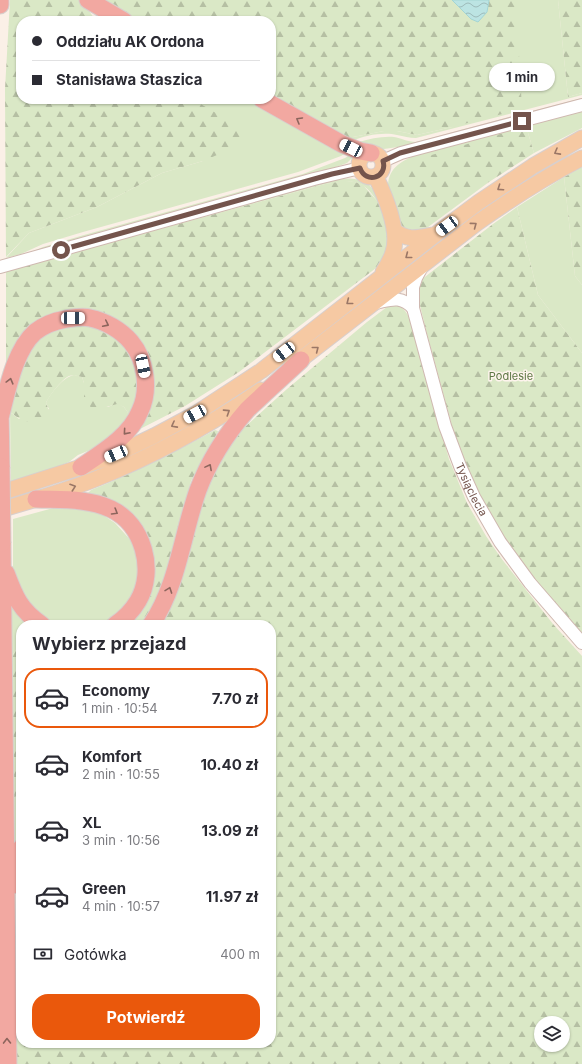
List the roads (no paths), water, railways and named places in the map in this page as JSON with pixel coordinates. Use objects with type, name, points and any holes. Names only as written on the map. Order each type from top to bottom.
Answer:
[{"type":"highway","points":[[0,0],[0,5]]},
{"type":"highway","points":[[88,0],[115,16]]},
{"type":"highway","points":[[271,104],[347,146],[377,157]]},
{"type":"highway","points":[[0,418],[12,374],[20,354],[35,332],[43,326],[51,323],[73,318],[88,318],[101,321],[122,334],[132,343],[139,355],[145,374],[146,386],[144,401],[140,412],[126,432],[113,445],[82,467]]},
{"type":"highway","points":[[154,620],[165,601],[199,488],[217,451],[248,409],[301,360]]},
{"type":"highway","points":[[0,404],[8,1064]]},
{"type":"highway","points":[[36,499],[90,502],[101,505],[118,513],[132,526],[145,553],[147,570],[145,582],[138,601],[126,617],[122,620]]},
{"type":"highway","points":[[2,563],[19,603],[26,613],[35,620]]},
{"type":"highway","points":[[6,912],[16,869]]},
{"type":"main road","points":[[0,494],[82,467],[124,450],[195,414],[261,371],[479,202],[532,166],[582,138]]},
{"type":"main road","points":[[367,154],[377,157],[383,169],[381,173],[376,177],[369,178],[365,176],[362,173],[359,164],[362,158],[367,154]]},
{"type":"main road","points":[[0,510],[97,478],[138,461],[217,419],[272,382],[477,223],[558,170],[582,158]]},
{"type":"main road","points":[[376,177],[387,201],[394,230],[394,250],[380,278]]},
{"type":"main road","points":[[394,230],[410,238],[436,234]]},
{"type":"street","points":[[377,157],[400,153],[582,105]]},
{"type":"street","points":[[0,267],[314,179],[360,168]]},
{"type":"street","name":"Tysiąclecia","points":[[422,267],[413,287],[413,308],[445,426],[456,457],[474,497],[490,526],[512,560],[582,644]]},
{"type":"street","points":[[374,304],[398,299],[404,300],[413,308]]},
{"type":"water","points":[[452,0],[489,0],[487,12],[478,22],[471,19]]},
{"type":"park label","name":"Podlesie","points":[[511,376]]}]
